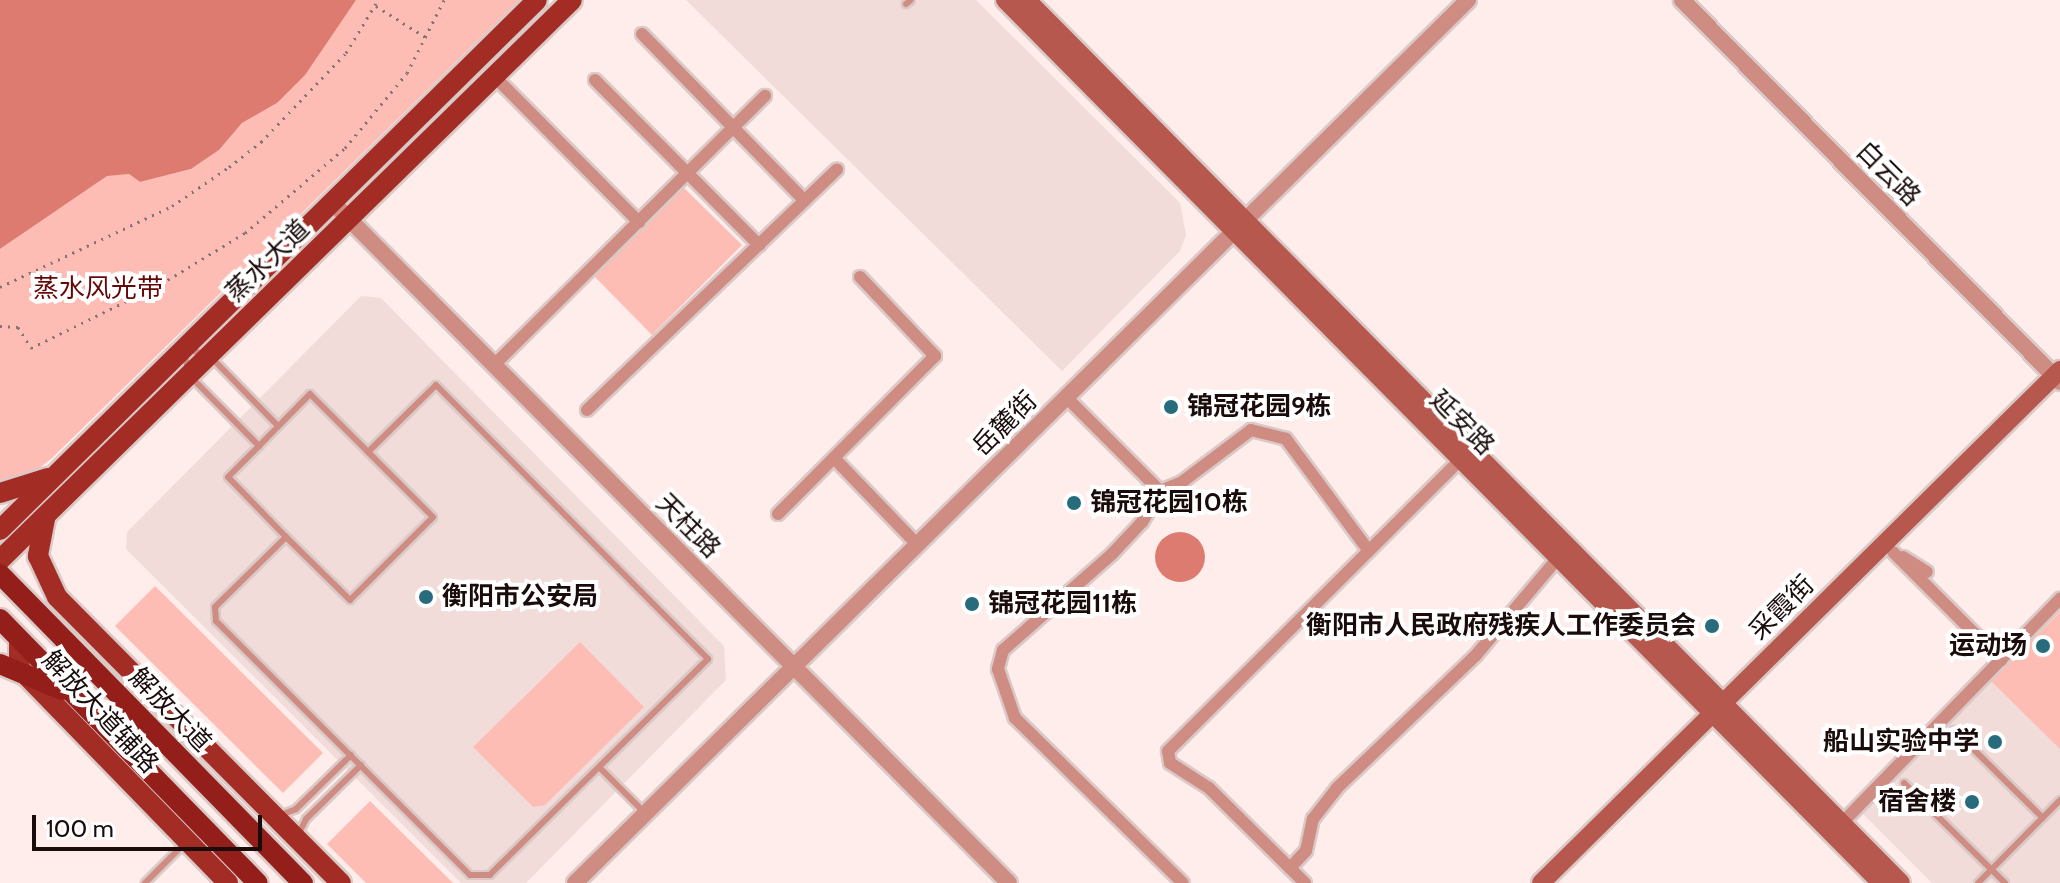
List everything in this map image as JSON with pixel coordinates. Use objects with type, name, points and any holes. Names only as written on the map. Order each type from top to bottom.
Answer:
[{"type":"highway","name":"解放大道","points":[[0,574],[303,883]]},
{"type":"highway","points":[[0,619],[258,883]]},
{"type":"highway","points":[[9,666],[77,698]]},
{"type":"main road","name":"蒸水大道","points":[[0,530],[537,0]]},
{"type":"main road","name":"蒸水大道","points":[[0,560],[572,0]]},
{"type":"main road","name":"延安路","points":[[1005,0],[1236,223],[1722,712],[1881,883]]},
{"type":"main road","name":"延安路","points":[[1027,0],[1558,558],[1842,823],[1901,883]]},
{"type":"main road","name":"采霞街","points":[[1541,883],[1893,552],[2059,376]]},
{"type":"main road","name":"采霞街","points":[[1557,883],[1722,712],[2059,376]]},
{"type":"main road","points":[[0,493],[56,475]]},
{"type":"main road","name":"解放大道辅路","points":[[50,511],[39,527],[38,556],[57,597],[341,883]]},
{"type":"main road","name":"解放大道辅路","points":[[19,639],[9,666],[228,883]]},
{"type":"street","name":"岳麓街","points":[[562,883],[1066,397],[1455,0]]},
{"type":"street","name":"岳麓街","points":[[575,883],[911,538],[1468,0]]},
{"type":"street","name":"白云路","points":[[1682,0],[2059,376]]},
{"type":"street","name":"白云路","points":[[1690,0],[2059,376]]},
{"type":"street","points":[[642,34],[805,201]]},
{"type":"street","points":[[494,76],[639,222]]},
{"type":"street","points":[[595,80],[759,245]]},
{"type":"street","points":[[494,365],[765,96]]},
{"type":"street","points":[[587,410],[837,169]]},
{"type":"street","name":"天柱路","points":[[332,202],[1009,883]]},
{"type":"street","points":[[778,514],[935,356],[860,277]]},
{"type":"street","points":[[1066,397],[1160,491]]},
{"type":"street","points":[[1183,883],[1015,718],[998,669],[1003,650],[1112,554],[1142,522],[1160,491],[1182,482],[1251,430],[1286,439],[1368,550]]},
{"type":"street","points":[[834,458],[911,538]]},
{"type":"street","points":[[1305,883],[1209,788],[1170,763],[1168,751],[1461,459]]},
{"type":"street","points":[[1893,552],[1927,572]]},
{"type":"street","points":[[1893,552],[2001,660]]},
{"type":"street","points":[[1290,868],[1306,851],[1313,819],[1337,788],[1476,655],[1558,558]]},
{"type":"street","points":[[1842,823],[2060,599]]},
{"type":"lane","points":[[259,446],[189,375],[184,348],[209,355],[278,426]]},
{"type":"lane","points":[[286,537],[215,607],[216,621],[470,875],[490,875],[708,659],[436,385],[368,452]]},
{"type":"lane","points":[[310,394],[433,517],[350,600],[228,477],[278,426],[310,394]]},
{"type":"lane","points":[[1954,730],[2043,818]]},
{"type":"lane","points":[[276,817],[296,809],[351,755]]},
{"type":"lane","points":[[297,838],[306,819],[361,765]]},
{"type":"lane","points":[[599,767],[639,807]]},
{"type":"lane","points":[[1904,783],[2005,883]]},
{"type":"lane","points":[[1978,883],[2060,800]]},
{"type":"lane","points":[[146,882],[187,841]]},
{"type":"path","points":[[0,287],[172,206],[229,167],[261,142],[346,53],[378,0]]},
{"type":"path","points":[[0,326],[18,327],[31,348],[161,284],[245,233],[345,148],[407,73],[428,38],[444,0]]},
{"type":"path","points":[[376,6],[428,38]]},
{"type":"shaded area","points":[[0,0],[356,0],[305,75],[277,103],[242,123],[219,150],[191,169],[140,182],[129,174],[107,176],[0,249]]},
{"type":"shaded area","points":[[686,0],[976,0],[1180,203],[1186,235],[1180,251],[1062,371]]},
{"type":"shaded area","name":"衡阳市公安局","points":[[361,296],[381,298],[724,646],[726,680],[526,883],[461,883],[126,549],[127,532]]},
{"type":"shaded area","points":[[1180,532],[1198,539],[1205,557],[1198,575],[1180,582],[1162,575],[1155,557],[1162,539]]},
{"type":"shaded area","name":"船山实验中学","points":[[2060,612],[2060,883],[1932,883],[1861,812]]},
{"type":"green space","name":"蒸水风光带","points":[[356,0],[519,0],[52,458],[37,470],[0,482],[0,249],[108,175],[129,174],[140,182],[191,169],[219,150],[242,123],[277,103]]},
{"type":"green space","points":[[683,187],[742,245],[652,335],[594,276]]},
{"type":"green space","points":[[155,586],[323,753],[283,793],[115,626]]},
{"type":"green space","name":"运动场","points":[[2060,612],[2060,749],[1991,681]]},
{"type":"green space","points":[[580,642],[644,707],[545,805],[533,807],[473,747]]},
{"type":"green space","points":[[370,801],[453,883],[366,883],[327,844]]},
{"type":"place","name":"锦冠花园9栋","points":[[1171,407]]},
{"type":"place","name":"锦冠花园10栋","points":[[1074,503]]},
{"type":"place","name":"衡阳市公安局","points":[[426,597]]},
{"type":"place","name":"锦冠花园11栋","points":[[972,604]]},
{"type":"place","name":"衡阳市人民政府残疾人工作委员会","points":[[1712,626]]},
{"type":"place","name":"运动场","points":[[2043,646]]},
{"type":"place","name":"船山实验中学","points":[[1995,742]]},
{"type":"place","name":"宿舍楼","points":[[1972,802]]}]
